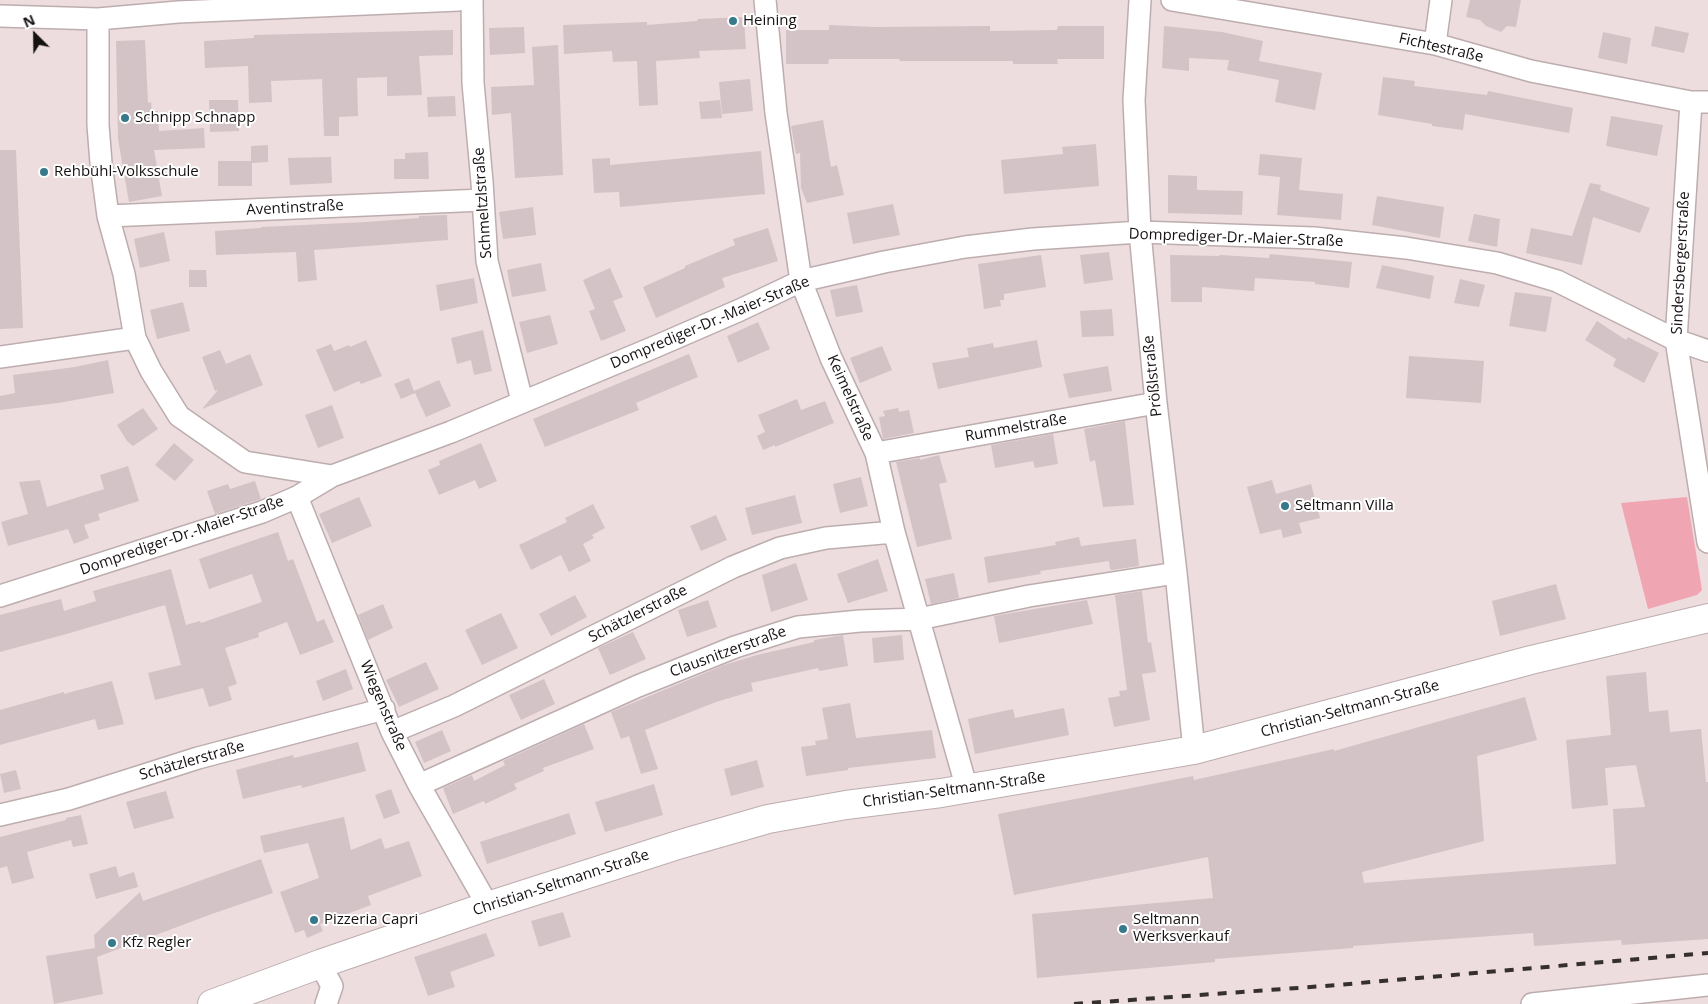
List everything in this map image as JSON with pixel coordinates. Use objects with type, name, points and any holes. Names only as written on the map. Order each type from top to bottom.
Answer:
[{"type":"main road","name":"Christian-Seltmann-Straße","points":[[212,1004],[320,964],[488,906],[681,844],[768,819],[967,789],[1194,750],[1531,660],[1708,618]]},
{"type":"street","points":[[0,16],[98,19],[249,5],[459,0]]},
{"type":"street","name":"Schmeltzlstraße","points":[[472,0],[474,83],[487,261],[522,401]]},
{"type":"street","name":"Keimelstraße","points":[[765,0],[776,113],[801,280],[832,358],[876,453],[894,532],[967,789]]},
{"type":"street","name":"Prößlstraße","points":[[1140,0],[1134,100],[1140,232],[1156,403],[1194,750]]},
{"type":"street","name":"Fichtestraße","points":[[1172,0],[1435,44],[1531,71],[1699,102]]},
{"type":"street","points":[[1435,44],[1441,0]]},
{"type":"street","points":[[98,19],[98,124],[108,216],[124,274],[135,338],[151,371],[179,416],[245,462],[332,476]]},
{"type":"street","name":"Sindersbergerstraße","points":[[1699,102],[1676,340],[1708,542]]},
{"type":"street","name":"Aventinstraße","points":[[108,216],[483,200]]},
{"type":"street","name":"Domprediger-Dr.-Maier-Straße","points":[[0,596],[262,512],[297,497],[332,476],[451,432],[658,346],[740,310],[801,280],[965,247],[1033,239],[1140,232],[1314,238],[1406,248],[1497,263],[1556,280],[1676,340],[1708,351]]},
{"type":"street","points":[[0,356],[135,338]]},
{"type":"street","name":"Rummelstraße","points":[[876,453],[1156,403]]},
{"type":"street","name":"Wiegenstraße","points":[[297,497],[392,732],[419,786],[488,906]]},
{"type":"street","name":"Schätzlerstraße","points":[[392,732],[454,706],[732,567],[780,548],[826,538],[894,532]]},
{"type":"street","name":"Clausnitzerstraße","points":[[419,786],[638,686],[735,647],[798,627],[860,621],[919,620],[1029,596],[1176,573]]},
{"type":"street","name":"Schätzlerstraße","points":[[0,815],[69,799],[198,758],[384,709]]},
{"type":"street","points":[[320,964],[332,986],[326,1004]]},
{"type":"street","points":[[1532,1004],[1708,985]]},
{"type":"shaded area","points":[[1687,497],[1702,590],[1697,595],[1648,609],[1621,503]]},
{"type":"building","points":[[1470,0],[1521,0],[1516,27],[1507,26],[1501,32],[1486,26],[1480,20],[1466,17]]},
{"type":"building","points":[[744,17],[746,49],[699,51],[700,58],[656,61],[658,105],[639,106],[637,61],[613,62],[612,51],[564,54],[563,25],[647,22],[647,25],[697,21],[698,19]]},
{"type":"building","points":[[829,25],[875,27],[990,26],[990,31],[1057,30],[1058,26],[1104,26],[1104,59],[1057,59],[1058,64],[1013,64],[1013,61],[829,59],[828,64],[786,64],[786,30],[829,30]]},
{"type":"building","points":[[1164,26],[1222,32],[1263,41],[1259,61],[1322,73],[1315,110],[1275,102],[1279,80],[1227,70],[1229,60],[1189,58],[1189,71],[1162,68]]},
{"type":"building","points":[[1655,26],[1689,33],[1684,53],[1651,46]]},
{"type":"building","points":[[524,27],[525,53],[490,55],[489,28]]},
{"type":"building","points":[[453,30],[453,55],[419,56],[422,95],[387,96],[387,77],[357,78],[358,116],[339,117],[339,136],[324,136],[322,79],[271,81],[272,102],[249,103],[248,66],[205,68],[204,41],[254,38],[254,35]]},
{"type":"building","points":[[1603,32],[1631,38],[1627,64],[1598,58]]},
{"type":"building","points":[[145,40],[148,103],[151,102],[152,112],[158,111],[159,131],[204,128],[205,148],[154,150],[162,196],[129,202],[118,139],[116,41]]},
{"type":"building","points":[[558,45],[563,175],[515,178],[511,113],[492,115],[491,87],[534,85],[532,47]]},
{"type":"building","points":[[1383,77],[1415,81],[1414,86],[1487,95],[1488,91],[1573,108],[1569,133],[1465,114],[1463,130],[1378,115]]},
{"type":"building","points":[[750,79],[753,111],[722,114],[719,82]]},
{"type":"building","points":[[455,96],[456,116],[428,117],[427,97]]},
{"type":"building","points":[[209,100],[238,100],[239,131],[210,132]]},
{"type":"building","points":[[720,100],[722,118],[701,119],[699,102]]},
{"type":"building","points":[[1611,116],[1663,125],[1657,156],[1606,146]]},
{"type":"building","points":[[823,120],[831,167],[837,165],[844,195],[807,203],[801,188],[800,153],[796,154],[791,126]]},
{"type":"building","points":[[1096,144],[1099,186],[1004,194],[1001,160],[1063,154],[1062,147]]},
{"type":"building","points":[[268,145],[268,162],[252,163],[252,186],[218,186],[218,161],[251,161],[251,146]]},
{"type":"building","points":[[0,150],[16,150],[23,328],[0,329]]},
{"type":"building","points":[[761,151],[765,194],[620,207],[619,192],[594,193],[592,159],[610,158],[610,165]]},
{"type":"building","points":[[428,152],[429,179],[394,179],[394,159],[405,159],[405,153]]},
{"type":"building","points":[[1260,154],[1302,158],[1299,190],[1343,194],[1341,220],[1277,215],[1280,177],[1258,175]]},
{"type":"building","points":[[331,157],[332,183],[290,185],[288,158]]},
{"type":"building","points":[[1168,175],[1197,176],[1197,190],[1243,191],[1242,215],[1168,213]]},
{"type":"building","points":[[1590,183],[1601,185],[1600,190],[1650,208],[1640,233],[1593,217],[1582,265],[1526,253],[1531,228],[1572,236]]},
{"type":"building","points":[[1377,196],[1444,207],[1440,238],[1372,225]]},
{"type":"building","points":[[893,204],[900,235],[853,244],[847,213]]},
{"type":"building","points":[[533,207],[536,235],[503,239],[499,212]]},
{"type":"building","points":[[1474,214],[1500,219],[1497,247],[1468,241]]},
{"type":"building","points":[[447,215],[448,240],[314,250],[317,280],[298,282],[296,252],[216,255],[215,231]]},
{"type":"building","points":[[768,228],[778,261],[722,278],[725,287],[656,318],[643,287],[685,268],[685,266],[735,245],[733,239]]},
{"type":"building","points":[[164,232],[170,261],[140,268],[134,239]]},
{"type":"building","points":[[1109,252],[1113,280],[1084,284],[1080,255]]},
{"type":"building","points":[[1270,254],[1352,262],[1349,288],[1315,284],[1315,282],[1255,278],[1254,291],[1202,287],[1202,302],[1171,302],[1170,255],[1220,255],[1269,258]]},
{"type":"building","points":[[1041,255],[1046,287],[1004,294],[1004,300],[1000,300],[1001,306],[984,309],[978,264]]},
{"type":"building","points":[[541,263],[546,291],[512,297],[507,270]]},
{"type":"building","points":[[1382,265],[1434,276],[1430,299],[1376,288]]},
{"type":"building","points":[[610,268],[623,297],[613,301],[626,331],[601,341],[589,311],[595,309],[583,280]]},
{"type":"building","points":[[189,270],[206,270],[207,287],[189,287]]},
{"type":"building","points":[[474,278],[478,303],[440,311],[436,285]]},
{"type":"building","points":[[1460,279],[1485,285],[1479,307],[1454,303]]},
{"type":"building","points":[[857,285],[863,312],[836,317],[830,290]]},
{"type":"building","points":[[1515,292],[1552,297],[1546,332],[1509,326]]},
{"type":"building","points":[[183,302],[190,331],[157,339],[150,310]]},
{"type":"building","points":[[1112,309],[1114,336],[1082,337],[1080,311]]},
{"type":"building","points":[[550,315],[558,344],[527,353],[519,322]]},
{"type":"building","points":[[1597,321],[1626,340],[1628,337],[1659,353],[1644,383],[1613,366],[1616,359],[1585,340]]},
{"type":"building","points":[[758,322],[770,349],[738,363],[727,336]]},
{"type":"building","points":[[483,330],[492,371],[474,375],[471,360],[457,364],[451,338]]},
{"type":"building","points":[[366,340],[382,376],[361,384],[359,381],[334,392],[316,350],[331,344],[334,351]]},
{"type":"building","points":[[1037,340],[1042,367],[938,389],[932,363],[969,357],[967,348],[993,343],[994,348]]},
{"type":"building","points":[[882,346],[892,370],[860,383],[850,358]]},
{"type":"building","points":[[220,350],[226,364],[250,354],[263,385],[202,409],[218,390],[215,391],[202,357]]},
{"type":"building","points":[[689,354],[698,377],[636,403],[639,410],[545,447],[533,419]]},
{"type":"building","points":[[1409,356],[1484,361],[1481,403],[1406,398]]},
{"type":"building","points":[[108,360],[114,393],[58,403],[0,410],[0,396],[15,393],[13,375],[75,367]]},
{"type":"building","points":[[1108,366],[1112,391],[1069,398],[1063,374]]},
{"type":"building","points":[[409,378],[414,391],[439,380],[451,406],[426,417],[415,393],[401,399],[394,384]]},
{"type":"building","points":[[797,399],[801,410],[825,401],[834,423],[763,450],[757,436],[765,432],[758,415]]},
{"type":"building","points":[[332,405],[344,438],[318,448],[305,415]]},
{"type":"building","points":[[143,408],[158,429],[133,446],[127,441],[117,425]]},
{"type":"building","points":[[898,408],[899,412],[909,410],[914,433],[883,439],[879,417],[885,416],[883,411]]},
{"type":"building","points":[[1125,421],[1134,505],[1103,507],[1095,460],[1090,462],[1084,429]]},
{"type":"building","points":[[1053,434],[1058,464],[1035,468],[1033,461],[995,468],[991,445]]},
{"type":"building","points":[[174,443],[194,460],[175,481],[155,465]]},
{"type":"building","points":[[481,443],[497,481],[479,489],[475,480],[439,495],[428,470],[440,465],[439,461]]},
{"type":"building","points":[[939,455],[947,482],[939,484],[952,539],[917,547],[896,462],[920,458],[920,460]]},
{"type":"building","points":[[128,466],[139,501],[98,514],[100,520],[84,525],[89,538],[74,544],[68,529],[8,546],[1,522],[28,514],[19,482],[40,480],[47,507],[104,489],[100,475]]},
{"type":"building","points":[[861,477],[868,506],[840,513],[833,484]]},
{"type":"building","name":"Seltmann Villa","points":[[1272,480],[1276,494],[1311,484],[1320,518],[1299,523],[1302,533],[1283,538],[1281,529],[1260,534],[1247,487]]},
{"type":"building","points":[[255,481],[261,499],[215,514],[207,491],[228,484],[230,489]]},
{"type":"building","points":[[795,495],[802,523],[752,535],[745,508]]},
{"type":"building","points":[[359,497],[372,526],[332,543],[319,514]]},
{"type":"building","points":[[593,504],[605,528],[592,535],[594,538],[583,544],[591,561],[569,572],[561,555],[531,570],[519,545],[567,522],[565,518]]},
{"type":"building","points":[[716,515],[727,540],[701,551],[690,526]]},
{"type":"building","points":[[278,532],[288,561],[293,559],[317,622],[324,619],[334,642],[300,655],[287,622],[258,633],[259,637],[225,648],[237,684],[228,687],[232,700],[209,707],[203,688],[155,700],[148,673],[181,665],[165,605],[0,652],[0,615],[61,599],[64,611],[96,601],[93,591],[171,569],[186,625],[200,621],[201,623],[262,602],[252,574],[209,589],[199,559]]},
{"type":"building","points":[[1079,537],[1081,546],[1136,539],[1139,566],[1112,570],[1110,569],[1109,561],[1040,571],[1041,574],[988,583],[984,557],[1056,545],[1055,542]]},
{"type":"building","points":[[878,559],[888,591],[848,603],[837,574]]},
{"type":"building","points":[[796,563],[808,600],[771,612],[762,575]]},
{"type":"building","points":[[954,573],[959,598],[931,604],[925,579]]},
{"type":"building","points":[[1556,584],[1566,619],[1500,636],[1492,601]]},
{"type":"building","points":[[1142,591],[1148,643],[1151,642],[1156,672],[1142,674],[1150,720],[1114,727],[1108,698],[1120,696],[1119,691],[1127,690],[1115,595]]},
{"type":"building","points":[[575,595],[587,617],[551,636],[539,614]]},
{"type":"building","points":[[708,600],[717,627],[687,637],[678,610]]},
{"type":"building","points":[[1087,600],[1093,624],[999,643],[994,616]]},
{"type":"building","points":[[383,604],[393,628],[368,640],[358,615]]},
{"type":"building","points":[[501,613],[518,648],[482,665],[465,630]]},
{"type":"building","points":[[633,632],[646,659],[610,675],[598,648]]},
{"type":"building","points":[[843,635],[848,666],[819,671],[818,668],[751,683],[753,691],[716,702],[645,730],[658,769],[641,774],[629,736],[621,739],[611,712],[724,665],[757,655],[814,642],[814,640]]},
{"type":"building","points":[[902,635],[904,660],[874,663],[872,638]]},
{"type":"building","points":[[426,662],[439,689],[399,707],[386,680]]},
{"type":"building","points":[[346,669],[353,689],[323,701],[316,681]]},
{"type":"building","points":[[1646,672],[1649,712],[1668,710],[1670,732],[1701,729],[1706,782],[1708,782],[1708,939],[1622,945],[1621,940],[1534,946],[1533,933],[1353,946],[1353,948],[1215,959],[1215,962],[1037,978],[1032,914],[1213,898],[1208,857],[1014,895],[998,814],[1193,776],[1194,780],[1334,749],[1334,751],[1525,697],[1537,740],[1477,756],[1484,841],[1362,872],[1364,883],[1616,864],[1613,809],[1645,807],[1636,765],[1605,768],[1608,805],[1572,809],[1566,740],[1611,735],[1606,676]]},
{"type":"building","points":[[544,679],[555,704],[521,720],[509,695]]},
{"type":"building","points":[[112,681],[124,724],[98,730],[95,719],[0,745],[0,710]]},
{"type":"building","points":[[850,703],[856,738],[932,730],[936,758],[848,768],[848,770],[806,776],[801,747],[816,745],[815,741],[828,739],[822,708]]},
{"type":"building","points":[[1064,708],[1069,735],[975,754],[968,719],[1013,709],[1015,718]]},
{"type":"building","points":[[584,724],[594,749],[543,768],[544,771],[514,784],[517,789],[485,804],[484,801],[453,814],[443,788],[472,775],[474,781],[505,765],[503,761]]},
{"type":"building","points":[[442,730],[451,751],[424,763],[415,742]]},
{"type":"building","points":[[358,742],[366,771],[302,788],[301,785],[243,799],[236,770],[293,755],[294,758]]},
{"type":"building","points":[[757,760],[764,787],[731,796],[724,769]]},
{"type":"building","points":[[16,770],[21,789],[4,793],[0,774]]},
{"type":"building","points":[[654,784],[663,815],[605,832],[595,802]]},
{"type":"building","points":[[391,789],[400,813],[384,819],[375,795]]},
{"type":"building","points":[[166,791],[174,818],[134,829],[126,802]]},
{"type":"building","points":[[569,813],[576,834],[487,864],[480,842]]},
{"type":"building","points":[[81,815],[88,844],[73,847],[71,840],[27,852],[34,878],[12,884],[7,866],[0,868],[0,837]]},
{"type":"building","points":[[344,817],[351,850],[381,838],[385,849],[409,841],[422,876],[368,896],[371,905],[320,924],[323,931],[307,938],[304,930],[295,933],[280,892],[319,878],[308,843],[264,853],[260,836]]},
{"type":"building","points":[[261,859],[273,893],[97,957],[103,994],[54,1004],[46,956],[95,948],[94,935],[140,892],[143,901]]},
{"type":"building","points":[[116,866],[119,877],[134,872],[138,887],[96,899],[89,874]]},
{"type":"building","points":[[563,912],[571,937],[539,947],[531,921]]},
{"type":"building","points":[[486,933],[495,956],[450,972],[455,987],[428,996],[414,957]]},
{"type":"railway","points":[[1074,1004],[1325,986],[1708,953]]},
{"type":"place","name":"Heining","points":[[733,21]]},
{"type":"place","name":"Schnipp Schnapp","points":[[125,118]]},
{"type":"place","name":"Rehbühl-Volksschule","points":[[44,172]]},
{"type":"place","name":"Seltmann Villa","points":[[1285,506]]},
{"type":"place","name":"Pizzeria Capri","points":[[314,920]]},
{"type":"place","name":"Seltmann Werksverkauf","points":[[1123,929]]},
{"type":"place","name":"Kfz Regler","points":[[112,943]]}]
